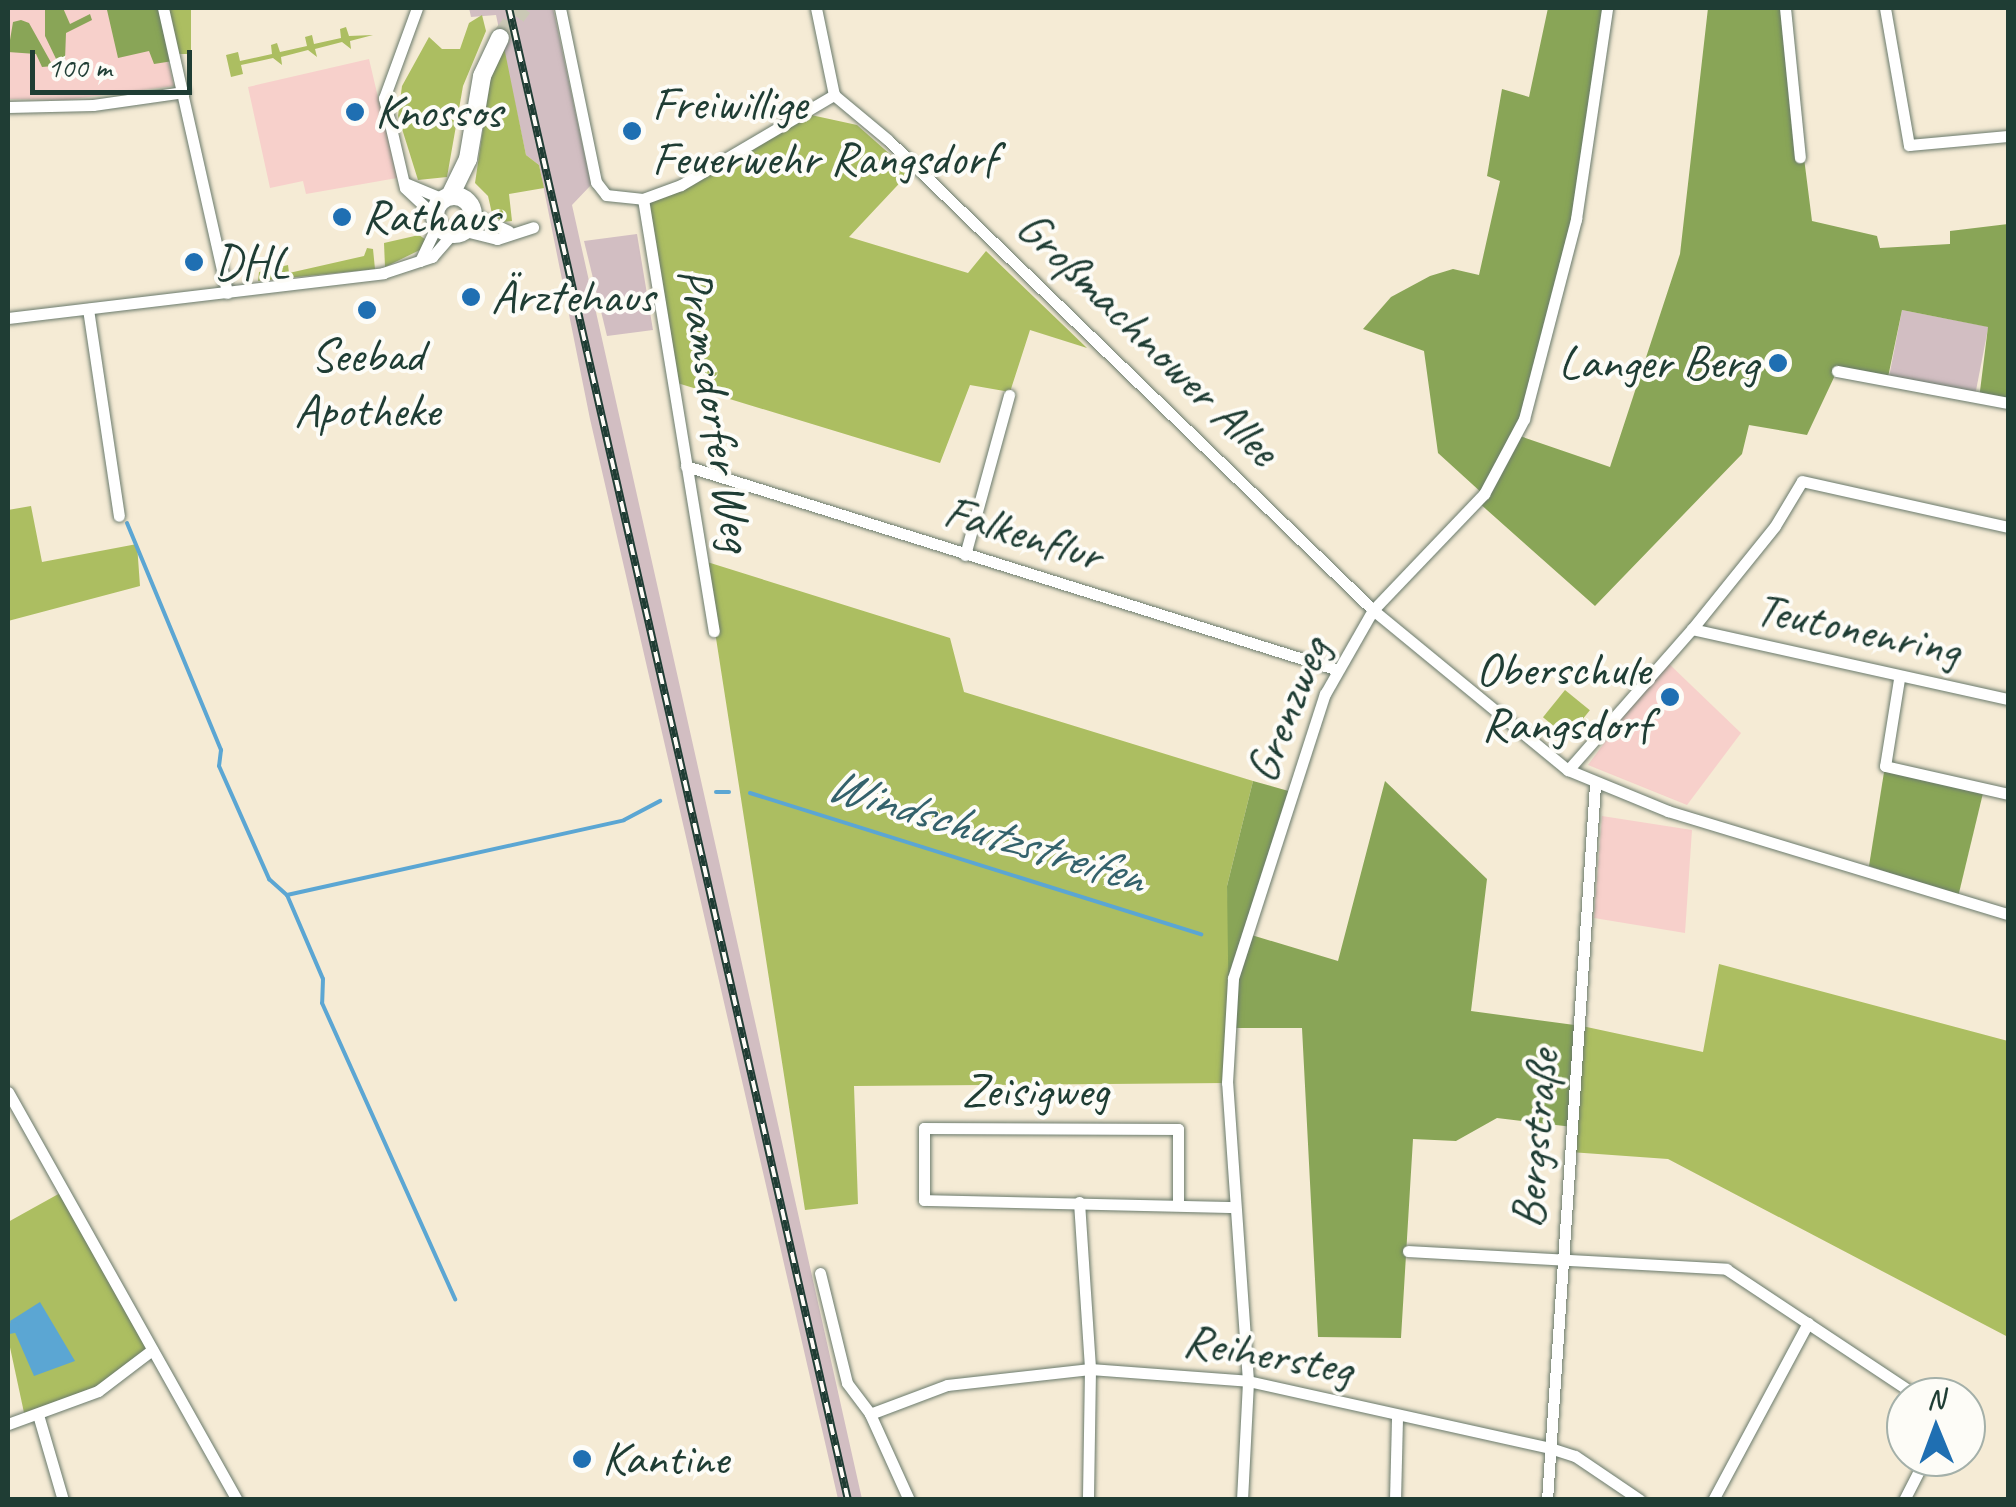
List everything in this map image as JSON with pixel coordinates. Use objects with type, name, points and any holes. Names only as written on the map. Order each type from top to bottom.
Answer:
[{"type":"street","points":[[163,8],[226,293]]},
{"type":"street","points":[[418,8],[384,98],[402,180],[497,239],[528,229]]},
{"type":"street","points":[[560,8],[596,182],[606,195],[643,199],[712,170],[759,135],[834,95],[816,8]]},
{"type":"street","name":"Grenzweg","points":[[1242,1500],[1248,1381],[1227,1082],[1232,978],[1338,670],[1374,610],[1478,502],[1524,419],[1576,218],[1608,8]]},
{"type":"street","points":[[1785,8],[1800,157]]},
{"type":"street","points":[[1885,8],[1909,145],[2008,136]]},
{"type":"street","points":[[8,318],[325,283],[420,261],[453,215],[468,159],[482,76],[500,38]]},
{"type":"street","points":[[8,107],[93,106],[184,92]]},
{"type":"street","name":"Großmachnower Allee","points":[[834,95],[888,140],[1374,610],[1568,770],[1595,784],[2008,914]]},
{"type":"street","name":"Pramsdorfer Weg","points":[[643,199],[714,631]]},
{"type":"street","points":[[88,309],[120,516]]},
{"type":"street","points":[[1837,371],[2008,403]]},
{"type":"street","points":[[965,555],[1009,395]]},
{"type":"street","name":"Falkenflur","points":[[686,466],[1338,670]]},
{"type":"street","name":"Teutonenring","points":[[1568,770],[1692,629],[1775,526],[1802,481],[2008,527]]},
{"type":"street","name":"Teutonenring","points":[[1692,629],[1899,679],[2008,699]]},
{"type":"street","points":[[1899,679],[1884,766],[2008,794]]},
{"type":"street","name":"Bergstraße","points":[[1547,1500],[1595,784]]},
{"type":"street","points":[[8,1092],[237,1500]]},
{"type":"street","name":"Zeisigweg","points":[[1178,1205],[1178,1129],[924,1128],[924,1200],[1234,1207]]},
{"type":"street","points":[[1079,1202],[1090,1369],[1088,1500]]},
{"type":"street","points":[[1408,1252],[1726,1269],[1889,1377]]},
{"type":"street","points":[[820,1273],[847,1382],[870,1414],[908,1500]]},
{"type":"street","points":[[1713,1500],[1808,1323]]},
{"type":"street","points":[[8,1424],[39,1418],[98,1391],[152,1350]]},
{"type":"street","name":"Reihersteg","points":[[870,1414],[946,1385],[1090,1369],[1248,1381],[1550,1448],[1575,1456],[1640,1500]]},
{"type":"street","points":[[1394,1500],[1397,1416]]},
{"type":"street","points":[[39,1418],[63,1500]]},
{"type":"street","points":[[1904,1500],[1916,1477]]},
{"type":"shaded area","points":[[8,8],[154,8],[174,86],[65,100],[8,99]]},
{"type":"shaded area","points":[[469,8],[553,8],[591,185],[572,205],[862,1499],[838,1499],[590,419],[539,165],[526,155],[496,15],[471,17]]},
{"type":"shaded area","points":[[369,59],[397,178],[306,194],[303,181],[270,188],[248,87]]},
{"type":"shaded area","points":[[637,234],[653,330],[607,336],[584,241]]},
{"type":"shaded area","points":[[1902,310],[1988,327],[1974,399],[1888,383]]},
{"type":"shaded area","name":"Oberschule Rangsdorf","points":[[1665,660],[1741,733],[1687,805],[1588,765]]},
{"type":"shaded area","points":[[1602,816],[1692,830],[1685,933],[1594,918]]},
{"type":"green space","points":[[45,8],[63,8],[70,24],[90,14],[92,20],[66,33],[65,60],[58,63],[45,36]]},
{"type":"green space","points":[[163,8],[173,61],[154,64],[149,51],[118,58],[107,10]]},
{"type":"green space","points":[[167,8],[191,8],[191,54],[167,54]]},
{"type":"green space","points":[[1548,8],[1607,8],[1576,219],[1517,435],[1610,467],[1680,254],[1708,8],[1785,8],[1812,221],[1877,236],[1880,248],[1950,244],[1950,231],[2008,224],[2008,403],[1979,399],[1988,327],[1902,310],[1887,382],[1837,371],[1807,435],[1749,425],[1742,454],[1595,606],[1478,502],[1483,494],[1438,453],[1424,351],[1363,329],[1391,297],[1430,276],[1453,269],[1479,275],[1500,181],[1487,176],[1502,89],[1529,97]]},
{"type":"green space","points":[[482,15],[486,31],[463,86],[447,177],[418,180],[398,116],[402,86],[429,37],[442,49],[460,49],[469,23]]},
{"type":"green space","points":[[13,22],[29,23],[53,66],[42,67],[36,54],[8,52]]},
{"type":"green space","points":[[346,27],[349,36],[373,35],[350,41],[351,49],[342,42],[315,49],[317,57],[308,50],[281,57],[282,65],[273,58],[241,65],[243,74],[231,77],[226,55],[238,52],[240,61],[272,54],[271,45],[277,43],[280,52],[307,46],[305,37],[312,35],[314,44],[341,38],[340,29]]},
{"type":"green space","points":[[504,47],[526,155],[539,165],[544,188],[509,194],[512,221],[502,222],[493,218],[488,196],[475,183],[491,75]]},
{"type":"green space","points":[[811,115],[857,125],[910,172],[849,237],[968,273],[986,251],[1087,348],[1030,330],[1010,392],[970,385],[940,463],[674,382],[643,199],[681,185],[759,135]]},
{"type":"green space","points":[[419,235],[429,242],[424,248],[385,267],[384,243]]},
{"type":"green space","points":[[367,248],[373,249],[375,269],[258,281],[259,272],[288,265],[289,273],[364,256]]},
{"type":"green space","points":[[31,506],[42,562],[137,544],[140,586],[8,621],[8,510]]},
{"type":"green space","points":[[704,561],[950,638],[964,692],[1253,781],[1227,886],[1233,978],[1227,1083],[854,1086],[858,1204],[805,1210]]},
{"type":"green space","points":[[1565,690],[1590,710],[1568,737],[1543,717]]},
{"type":"green space","points":[[1885,766],[1984,789],[1958,897],[1869,866]]},
{"type":"green space","points":[[1253,781],[1292,792],[1245,933],[1338,961],[1385,781],[1487,879],[1471,1011],[1582,1026],[1573,1127],[1497,1118],[1456,1141],[1413,1139],[1401,1338],[1318,1337],[1302,1028],[1229,1028],[1227,886]]},
{"type":"green space","points":[[1719,964],[2008,1041],[2008,1337],[1668,1159],[1570,1152],[1582,1026],[1703,1052]]},
{"type":"green space","points":[[62,1192],[152,1350],[98,1391],[26,1422],[8,1338],[8,1222]]},
{"type":"water","points":[[40,1302],[75,1361],[34,1376],[10,1321]]},
{"type":"waterway","points":[[127,523],[221,750],[219,766],[269,879],[287,895],[323,979],[322,1003],[455,1299]]},
{"type":"waterway","name":"Windschutzstreifen","points":[[716,792],[729,792]]},
{"type":"waterway","name":"Windschutzstreifen","points":[[750,793],[1201,934]]},
{"type":"waterway","name":"Windschutzstreifen","points":[[287,895],[624,820],[660,801]]},
{"type":"waterway","points":[[8,1328],[13,1327]]},
{"type":"tunnel","points":[[500,38],[523,8]]},
{"type":"railway","points":[[509,8],[848,1500]]},
{"type":"place","name":"Knossos","points":[[355,112]]},
{"type":"place","name":"Freiwillige Feuerwehr Rangsdorf","points":[[632,131]]},
{"type":"place","name":"Rathaus","points":[[342,217]]},
{"type":"place","name":"DHL","points":[[194,262]]},
{"type":"place","name":"Ärztehaus","points":[[471,297]]},
{"type":"place","name":"Seebad Apotheke","points":[[367,310]]},
{"type":"place","name":"Langer Berg","points":[[1778,363]]},
{"type":"place","name":"Oberschule Rangsdorf","points":[[1670,697]]},
{"type":"place","name":"Kantine","points":[[582,1459]]}]
